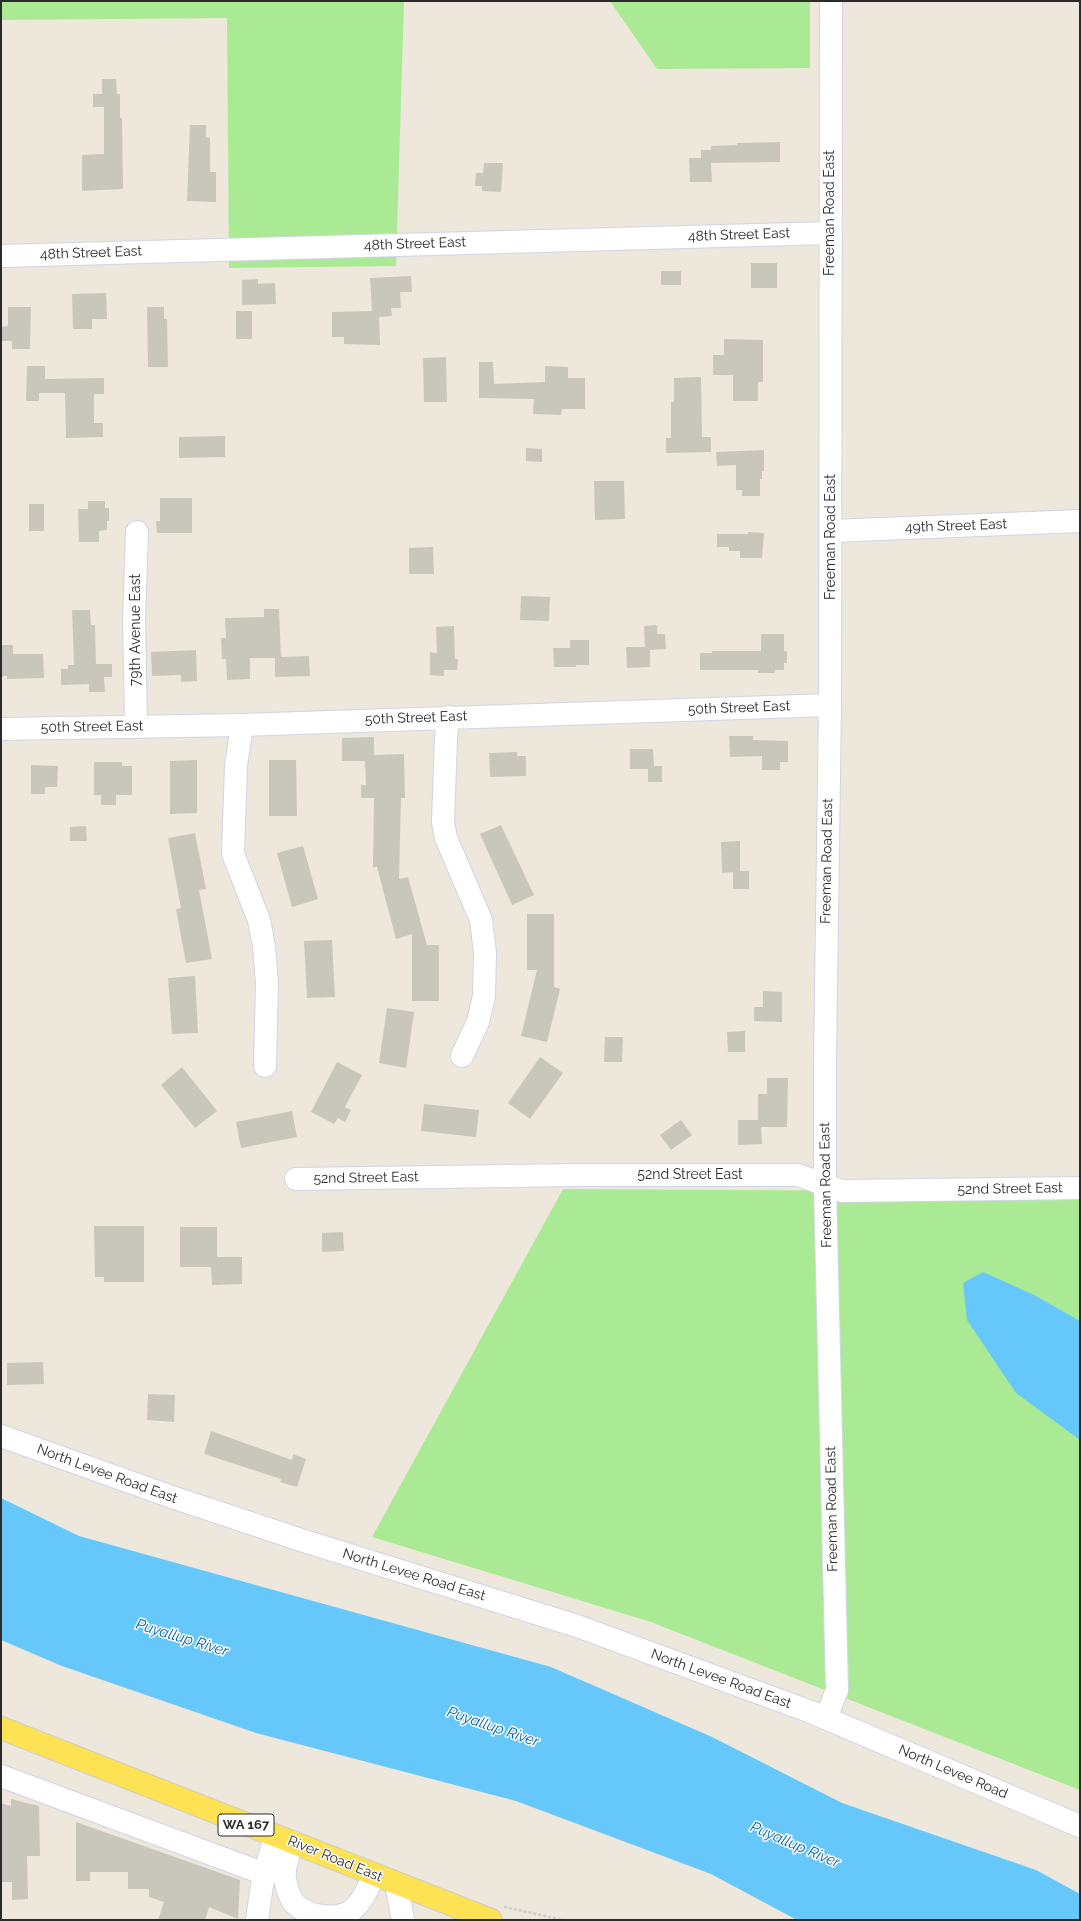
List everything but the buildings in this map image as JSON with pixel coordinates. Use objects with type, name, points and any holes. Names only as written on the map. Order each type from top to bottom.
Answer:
[{"type":"main road","name":"River Road East","points":[[1,1728],[491,1920]]},
{"type":"street","name":"Freeman Road East","points":[[826,1718],[837,1690],[825,1185],[825,1001],[830,705],[830,233],[832,1]]},
{"type":"street","name":"48th Street East","points":[[1,256],[830,233]]},
{"type":"street","name":"49th Street East","points":[[831,531],[1080,521]]},
{"type":"street","name":"79th Avenue East","points":[[136,727],[134,619],[137,532]]},
{"type":"street","name":"50th Street East","points":[[1,729],[242,725],[830,705]]},
{"type":"street","points":[[448,717],[443,822],[446,838],[481,920],[485,953],[484,996],[478,1022],[462,1056]]},
{"type":"street","points":[[242,725],[236,766],[233,854],[259,920],[264,946],[267,983],[264,1066]]},
{"type":"street","name":"52nd Street East","points":[[296,1179],[579,1175],[798,1175],[842,1192],[1080,1188]]},
{"type":"street","name":"North Levee Road East","points":[[1,1436],[172,1497],[301,1540],[577,1626],[826,1718]]},
{"type":"street","name":"North Levee Road","points":[[826,1718],[1080,1826]]},
{"type":"street","points":[[1,1776],[265,1874]]},
{"type":"street","points":[[257,1920],[265,1874],[284,1839]]},
{"type":"street","points":[[284,1839],[286,1864],[285,1879],[289,1893],[294,1903],[314,1914],[332,1917],[340,1916],[351,1910],[362,1900],[374,1875]]},
{"type":"street","points":[[396,1884],[403,1920]]},
{"type":"green space","points":[[1,1],[404,1],[396,266],[229,268],[227,18],[1,20]]},
{"type":"green space","points":[[610,1],[810,1],[810,68],[657,69]]},
{"type":"green space","points":[[563,1189],[1080,1192],[1080,1790],[651,1622],[372,1537]]},
{"type":"water","points":[[983,1272],[1034,1295],[1080,1321],[1080,1440],[1016,1393],[967,1320],[963,1283]]},
{"type":"water","name":"Puyallup River","points":[[1,1498],[79,1536],[551,1667],[712,1737],[842,1803],[1036,1870],[1080,1894],[1080,1920],[797,1920],[711,1874],[516,1801],[256,1733],[62,1666],[1,1640]]}]
